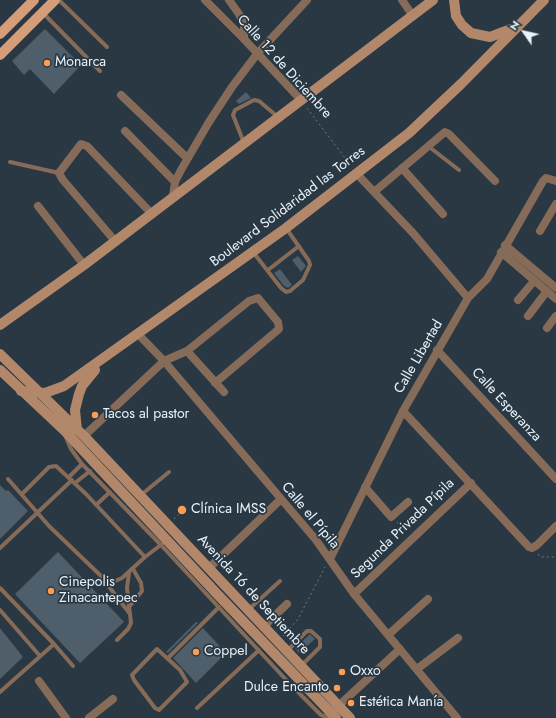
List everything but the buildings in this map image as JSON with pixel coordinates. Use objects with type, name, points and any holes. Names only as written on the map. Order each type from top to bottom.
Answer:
[{"type":"main road","points":[[0,34],[34,0]]},
{"type":"main road","points":[[0,55],[55,0]]},
{"type":"main road","points":[[454,0],[455,12],[460,22],[469,32],[478,36],[490,37],[501,34],[522,22]]},
{"type":"main road","name":"Boulevard Solidaridad las Torres","points":[[21,391],[45,393],[64,386],[113,353],[286,228],[409,133],[464,81],[544,0]]},
{"type":"main road","points":[[0,325],[84,265],[173,196],[430,3]]},
{"type":"main road","points":[[81,433],[75,410],[82,386],[113,353]]},
{"type":"main road","name":"Avenida 16 de Septiembre","points":[[0,354],[81,433],[140,495],[168,539],[196,576],[218,596],[333,716]]},
{"type":"main road","name":"Avenida 16 de Septiembre","points":[[0,370],[65,431],[168,539],[209,568],[263,628],[350,718]]},
{"type":"street","name":"Calle 12 de Diciembre","points":[[205,0],[301,100]]},
{"type":"street","points":[[229,0],[239,14],[244,25],[244,39]]},
{"type":"street","points":[[173,196],[175,182],[209,122],[257,54],[307,0]]},
{"type":"street","points":[[402,0],[414,15]]},
{"type":"street","points":[[121,95],[188,158]]},
{"type":"street","points":[[125,131],[175,182]]},
{"type":"street","points":[[374,192],[445,132],[449,134],[495,181]]},
{"type":"street","points":[[115,241],[63,180],[59,173],[82,144],[87,146],[152,213]]},
{"type":"street","points":[[402,168],[443,214]]},
{"type":"street","points":[[357,174],[413,233],[468,298]]},
{"type":"street","name":"Calle Libertad","points":[[330,559],[403,411],[468,298],[487,279],[542,181],[546,178],[556,181]]},
{"type":"street","points":[[540,230],[556,204]]},
{"type":"street","points":[[38,206],[84,265]]},
{"type":"street","points":[[503,249],[519,263],[556,288]]},
{"type":"street","points":[[519,263],[534,281],[556,299]]},
{"type":"street","points":[[518,300],[534,281]]},
{"type":"street","points":[[528,316],[547,291]]},
{"type":"street","points":[[81,433],[164,361],[188,351],[249,301],[258,298],[280,325],[276,332],[215,382]]},
{"type":"street","points":[[547,328],[556,316]]},
{"type":"street","name":"Calle el Pípila","points":[[138,334],[164,361],[330,559],[354,594],[418,669],[457,718]]},
{"type":"street","name":"Calle Esperanza","points":[[437,350],[556,479]]},
{"type":"street","points":[[188,351],[224,392]]},
{"type":"street","points":[[403,411],[471,483],[523,542],[532,548],[556,526]]},
{"type":"street","name":"Segunda Privada Pípila","points":[[354,594],[471,483]]},
{"type":"street","points":[[365,487],[391,516],[408,502]]},
{"type":"street","points":[[209,568],[280,500]]},
{"type":"street","points":[[388,635],[428,599]]},
{"type":"street","points":[[263,628],[287,604]]},
{"type":"street","points":[[418,669],[458,638]]},
{"type":"street","points":[[333,716],[339,706],[400,649]]},
{"type":"street","points":[[38,681],[66,718]]},
{"type":"street","points":[[89,718],[113,699]]},
{"type":"lane","points":[[59,0],[107,47]]},
{"type":"lane","points":[[42,12],[100,71]]},
{"type":"lane","points":[[244,143],[233,115],[235,110],[254,100],[258,101],[278,117]]},
{"type":"lane","points":[[428,146],[459,170]]},
{"type":"lane","points":[[10,162],[59,173]]},
{"type":"lane","points":[[252,252],[283,290],[290,291],[303,280],[310,268],[309,261],[286,228]]},
{"type":"lane","points":[[268,270],[299,246]]},
{"type":"lane","points":[[65,431],[67,442],[82,464],[110,492],[168,539],[145,557],[129,573],[116,581],[104,580]]},
{"type":"lane","points":[[0,548],[39,513],[72,480],[82,464]]},
{"type":"lane","points":[[22,494],[49,468],[56,466],[86,494],[145,557]]},
{"type":"lane","points":[[72,480],[90,471]]},
{"type":"lane","points":[[140,495],[169,472]]},
{"type":"lane","points":[[8,479],[57,534],[104,580],[130,614]]},
{"type":"lane","points":[[96,505],[110,492]]},
{"type":"lane","points":[[129,607],[142,591],[141,583],[133,569]]},
{"type":"lane","points":[[117,640],[130,627],[127,588],[129,573]]},
{"type":"lane","points":[[196,576],[219,606],[320,715],[327,717],[333,716]]},
{"type":"lane","points":[[248,611],[280,581]]},
{"type":"lane","points":[[0,588],[73,666]]},
{"type":"lane","points":[[0,595],[4,592]]},
{"type":"lane","points":[[168,658],[219,606]]},
{"type":"lane","points":[[0,610],[40,656]]},
{"type":"lane","points":[[286,651],[307,631],[311,631],[320,639],[320,646],[301,666]]},
{"type":"lane","points":[[0,692],[54,644]]},
{"type":"lane","points":[[157,649],[168,658],[180,670],[187,682],[159,710],[154,708],[132,675],[157,649]]},
{"type":"lane","points":[[197,708],[260,650]]},
{"type":"path","name":"Calle 12 de Diciembre","points":[[301,100],[357,174]]},
{"type":"path","points":[[391,516],[413,538]]},
{"type":"path","points":[[532,548],[541,557],[556,557]]},
{"type":"path","points":[[278,642],[298,619],[330,559]]},
{"type":"place","name":"Monarca","points":[[47,63]]},
{"type":"place","name":"Tacos al pastor","points":[[95,415]]},
{"type":"place","name":"Clínica IMSS","points":[[182,510]]},
{"type":"place","name":"Cinepolis Zinacantepec","points":[[51,591]]},
{"type":"place","name":"Coppel","points":[[196,652]]},
{"type":"place","name":"Oxxo","points":[[342,672]]},
{"type":"place","name":"Dulce Encanto","points":[[337,688]]},
{"type":"place","name":"Estética Manía","points":[[351,703]]}]
